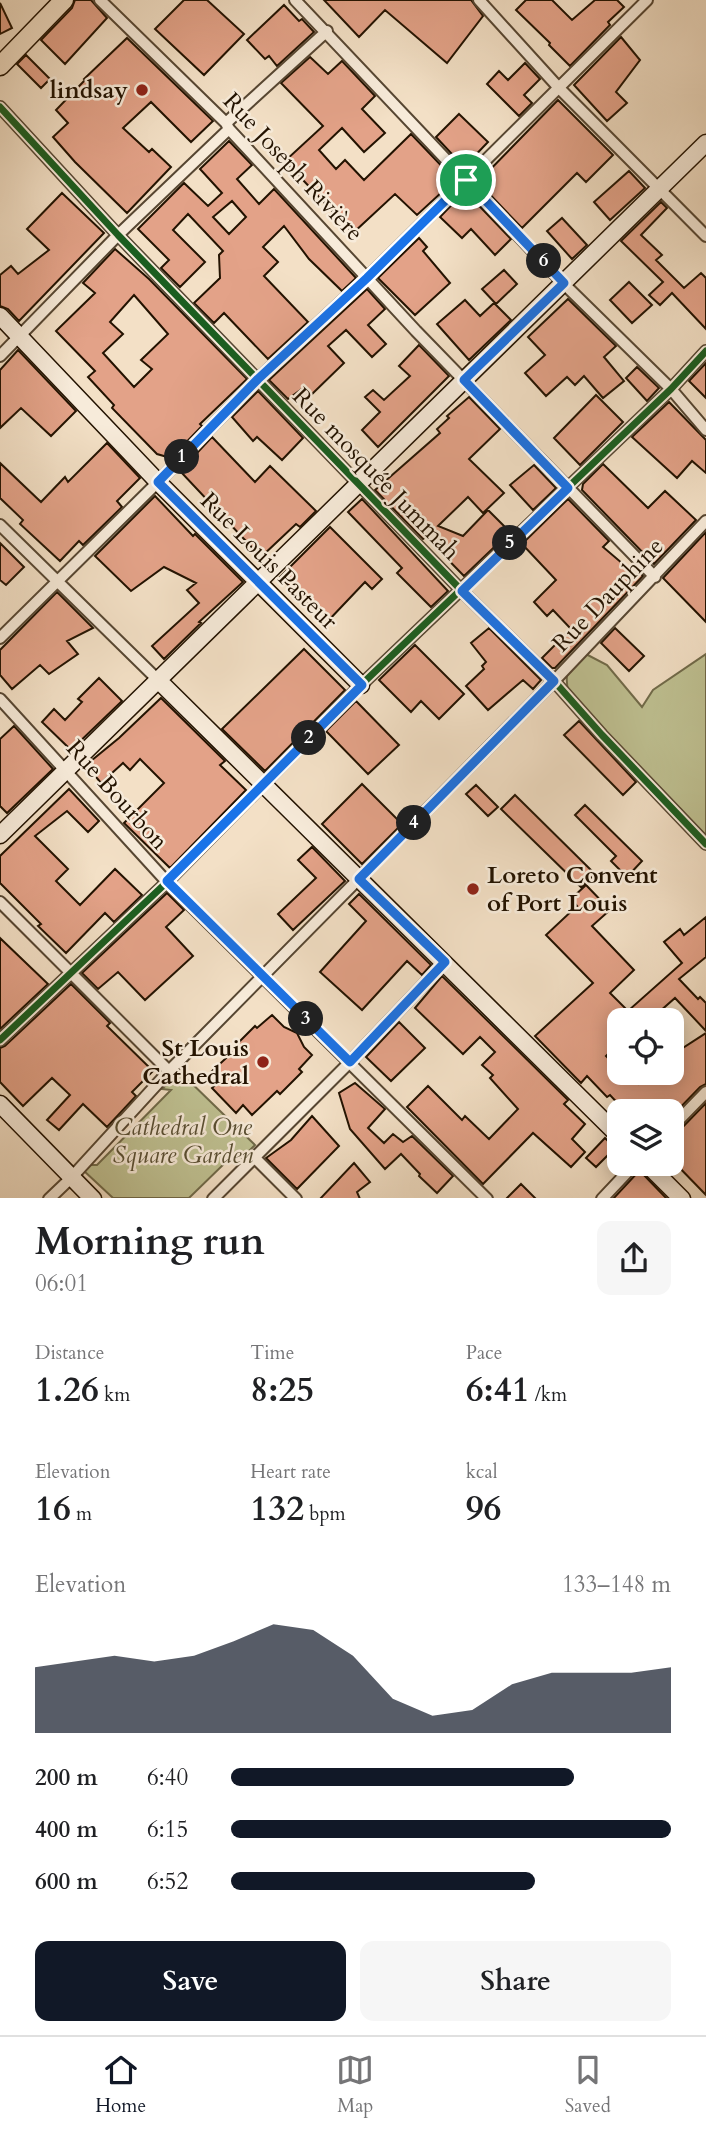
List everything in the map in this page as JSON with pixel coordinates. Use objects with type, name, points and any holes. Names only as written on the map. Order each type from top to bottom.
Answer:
[{"type":"main road","points":[[0,66],[64,0]]},
{"type":"main road","points":[[0,835],[706,143]]},
{"type":"main road","name":"Rue Louis Pasteur","points":[[0,316],[158,482],[362,685]]},
{"type":"main road","points":[[157,679],[607,1124]]},
{"type":"main road","points":[[0,1104],[92,1198]]},
{"type":"main road","points":[[659,1176],[681,1198]]},
{"type":"street","name":"Rue Joseph Rivière","points":[[100,0],[228,126],[367,278],[655,577]]},
{"type":"street","points":[[295,0],[564,283],[671,389],[706,430]]},
{"type":"street","points":[[479,0],[559,88],[706,236]]},
{"type":"street","points":[[0,638],[258,379],[367,278],[647,0]]},
{"type":"street","points":[[0,356],[118,235],[327,31]]},
{"type":"street","name":"Rue mosquée Jummah","points":[[0,107],[118,235],[462,591],[554,681],[706,844]]},
{"type":"street","points":[[0,1040],[167,881],[362,685],[671,389],[706,351]]},
{"type":"street","name":"Rue Dauphine","points":[[50,1198],[169,1071],[554,681],[706,521]]},
{"type":"street","points":[[0,525],[157,679]]},
{"type":"street","name":"Rue Bourbon","points":[[0,699],[167,881],[486,1198]]},
{"type":"street","points":[[0,902],[169,1071]]},
{"type":"street","points":[[214,1198],[445,962]]},
{"type":"street","points":[[684,1115],[706,1092]]},
{"type":"street","points":[[254,1157],[295,1198]]},
{"type":"street","points":[[603,1198],[624,1176]]},
{"type":"green space","points":[[582,652],[607,665],[642,707],[653,690],[706,654],[706,836],[569,694],[568,671]]},
{"type":"green space","name":"Cathedral One Square Garden","points":[[180,1072],[255,1145],[240,1160],[229,1159],[189,1198],[113,1198],[83,1170],[89,1165],[97,1165],[171,1090],[162,1089]]},
{"type":"building","points":[[75,0],[91,0],[107,18],[65,64],[41,40],[72,8]]},
{"type":"building","points":[[184,0],[207,0],[244,34],[204,75],[155,29]]},
{"type":"building","points":[[324,0],[471,0],[483,16],[447,63],[385,10],[359,37]]},
{"type":"building","points":[[526,0],[552,0],[572,20],[595,0],[617,0],[624,7],[570,66],[516,10]]},
{"type":"building","points":[[0,3],[12,28],[0,34]]},
{"type":"building","points":[[284,5],[314,32],[277,66],[269,56],[265,59],[247,40]]},
{"type":"building","points":[[621,37],[640,60],[616,92],[627,103],[607,121],[574,85]]},
{"type":"building","points":[[127,38],[213,121],[191,142],[151,102],[123,128],[149,152],[152,149],[171,167],[127,213],[53,137],[68,123],[56,110]]},
{"type":"building","points":[[26,55],[50,79],[41,88],[17,64]]},
{"type":"building","points":[[310,57],[328,74],[342,61],[375,96],[362,109],[385,133],[364,152],[342,128],[319,150],[336,169],[345,160],[364,180],[411,134],[455,180],[417,215],[395,194],[353,233],[285,161],[323,126],[281,83]]},
{"type":"building","points":[[525,63],[540,79],[524,95],[532,103],[519,116],[487,84],[499,71],[508,80]]},
{"type":"building","points":[[558,100],[613,155],[586,182],[577,173],[522,228],[478,182]]},
{"type":"building","points":[[459,114],[488,142],[464,167],[436,137]]},
{"type":"building","points":[[229,141],[252,165],[237,179],[259,204],[274,189],[356,278],[342,291],[309,259],[284,226],[263,247],[278,262],[264,276],[308,322],[268,359],[224,313],[214,323],[194,303],[220,278],[219,255],[223,251],[188,214],[173,230],[205,262],[180,287],[161,268],[169,260],[138,229],[184,183],[208,206],[222,193],[200,169]],"holes":[[[232,201],[246,217],[229,234],[213,217]]]},
{"type":"building","points":[[629,171],[645,188],[610,220],[594,202]]},
{"type":"building","points":[[465,191],[511,239],[495,255],[471,229],[462,238],[440,217]]},
{"type":"building","points":[[62,193],[104,233],[19,321],[8,309],[0,306],[0,275],[11,266],[18,274],[49,250],[27,229]]},
{"type":"building","points":[[661,202],[667,208],[641,235],[662,255],[656,260],[684,288],[701,273],[706,278],[706,329],[672,293],[660,305],[649,295],[663,282],[621,241]]},
{"type":"building","points":[[562,218],[587,245],[572,259],[547,231]]},
{"type":"building","points":[[419,238],[427,247],[423,251],[450,283],[415,315],[378,278]]},
{"type":"building","points":[[115,249],[149,279],[247,379],[200,424],[202,426],[171,458],[157,454],[112,408],[114,405],[88,377],[95,371],[56,331],[95,293],[83,283]],"holes":[[[134,295],[168,334],[141,360],[152,369],[134,387],[103,353],[123,334],[110,322]]]},
{"type":"building","points":[[504,270],[517,284],[496,304],[482,289]]},
{"type":"building","points":[[629,282],[652,305],[632,323],[610,300]]},
{"type":"building","points":[[367,289],[385,309],[368,325],[386,344],[372,357],[346,330],[328,346],[344,363],[310,396],[303,388],[288,399],[269,380]]},
{"type":"building","points":[[568,299],[616,346],[604,357],[624,381],[603,398],[584,376],[575,385],[567,377],[546,396],[525,373],[545,355],[528,337]]},
{"type":"building","points":[[465,300],[480,316],[494,303],[511,320],[469,360],[437,324]]},
{"type":"building","points":[[419,345],[449,376],[378,447],[362,430],[380,412],[365,397],[373,390],[384,400],[410,376],[399,366]]},
{"type":"building","points":[[18,350],[76,411],[51,436],[21,408],[0,428],[0,370]]},
{"type":"building","points":[[706,363],[706,398],[689,381]]},
{"type":"building","points":[[637,367],[659,388],[647,401],[626,378]]},
{"type":"building","points":[[258,391],[303,438],[282,460],[257,437],[253,441],[232,417]]},
{"type":"building","points":[[596,395],[623,422],[580,465],[554,438]]},
{"type":"building","points":[[469,397],[500,429],[469,459],[504,493],[483,513],[468,497],[438,526],[463,536],[488,510],[510,532],[464,576],[375,490],[440,433],[437,429],[449,418],[447,416]]},
{"type":"building","points":[[669,402],[706,440],[706,473],[692,461],[677,478],[632,437]]},
{"type":"building","points":[[212,437],[255,482],[270,466],[316,511],[300,527],[296,524],[261,557],[180,471]]},
{"type":"building","points":[[107,443],[140,478],[117,501],[122,507],[83,545],[79,541],[60,561],[20,524],[23,520],[0,498],[0,463],[41,502],[65,477],[68,482]]},
{"type":"building","points":[[603,464],[648,508],[665,491],[696,520],[654,564],[582,490],[583,484]]},
{"type":"building","points":[[534,465],[556,488],[533,510],[510,485]]},
{"type":"building","points":[[155,496],[243,582],[164,659],[152,646],[199,603],[187,590],[196,583],[164,567],[131,591],[95,556]]},
{"type":"building","points":[[362,499],[448,591],[431,607],[397,573],[402,568],[348,512]]},
{"type":"building","points":[[568,499],[609,541],[603,547],[630,570],[634,566],[643,576],[555,668],[552,668],[542,658],[571,629],[553,610],[547,616],[534,602],[556,580],[522,544]]},
{"type":"building","points":[[330,527],[382,579],[372,589],[365,582],[327,622],[280,577]]},
{"type":"building","points":[[706,532],[706,622],[663,578]]},
{"type":"building","points":[[0,543],[24,567],[6,585],[0,580]]},
{"type":"building","points":[[57,592],[93,628],[67,641],[78,654],[49,674],[40,665],[12,689],[0,675],[0,650]]},
{"type":"building","points":[[489,628],[541,680],[533,689],[523,680],[488,710],[466,686],[484,669],[482,666],[486,662],[471,643]]},
{"type":"building","points":[[615,628],[644,656],[629,671],[601,643]]},
{"type":"building","points":[[415,645],[464,694],[439,719],[421,701],[411,712],[379,680]]},
{"type":"building","points":[[304,649],[345,690],[265,771],[222,729]]},
{"type":"building","points":[[99,678],[122,701],[71,750],[42,722],[54,709],[65,720],[82,702],[78,699]]},
{"type":"building","points":[[161,698],[225,761],[220,765],[246,790],[170,868],[124,823],[164,783],[140,759],[130,770],[123,763],[101,783],[86,765]]},
{"type":"building","points":[[356,701],[399,745],[368,774],[326,731]]},
{"type":"building","points":[[579,721],[636,782],[623,795],[564,735]]},
{"type":"building","points":[[14,726],[53,769],[7,813],[0,806],[0,739]]},
{"type":"building","points":[[362,784],[402,824],[362,864],[322,824]]},
{"type":"building","points":[[476,785],[498,807],[488,816],[466,794]]},
{"type":"building","points":[[69,789],[99,821],[88,832],[67,811],[35,836],[68,869],[56,881],[80,905],[115,869],[142,895],[114,922],[105,913],[66,953],[0,883],[0,856]]},
{"type":"building","points":[[515,795],[595,874],[581,887],[501,809]]},
{"type":"building","points":[[585,805],[642,861],[627,877],[611,861],[616,856],[575,815]]},
{"type":"building","points":[[312,847],[345,881],[293,930],[278,914],[316,878],[298,860]]},
{"type":"building","points":[[586,885],[610,910],[592,926],[634,970],[610,993],[625,1008],[607,1008],[607,1085],[684,1085],[684,1047],[706,1033],[706,1084],[684,1104],[684,1099],[607,1097],[587,1076],[581,1083],[535,1036],[593,983],[546,935],[577,906],[571,899]]},
{"type":"building","points":[[167,893],[184,910],[166,927],[193,956],[145,1000],[118,972],[98,989],[82,973]]},
{"type":"building","points":[[359,894],[431,965],[422,975],[407,961],[362,1010],[320,972],[366,921],[349,904]]},
{"type":"building","points":[[706,917],[706,957],[679,979],[698,999],[700,997],[706,1003],[706,1031],[675,998],[664,1008],[631,1008],[682,963],[664,942],[680,929],[684,935]]},
{"type":"building","points":[[0,938],[48,984],[0,1029]]},
{"type":"building","points":[[442,976],[568,1100],[564,1104],[585,1124],[572,1139],[585,1152],[571,1167],[533,1133],[483,1184],[407,1107],[428,1086],[462,1120],[465,1116],[489,1139],[518,1109],[490,1078],[493,1075],[482,1065],[495,1052],[480,1037],[463,1054],[415,1008]]},
{"type":"building","points":[[71,984],[110,1023],[107,1026],[153,1071],[132,1092],[136,1096],[107,1127],[83,1104],[59,1130],[47,1120],[70,1095],[52,1078],[23,1106],[0,1082],[0,1048]]},
{"type":"building","name":"St Louis Cathedral","points":[[272,1015],[284,1027],[297,1033],[304,1047],[312,1055],[299,1069],[302,1072],[280,1094],[277,1091],[252,1115],[243,1105],[236,1113],[212,1088],[220,1081],[211,1072],[236,1049],[234,1047],[255,1026],[257,1028]]},
{"type":"building","points":[[399,1022],[425,1048],[391,1081],[366,1057]]},
{"type":"building","points":[[355,1083],[385,1109],[368,1128],[384,1143],[393,1134],[403,1142],[412,1136],[453,1176],[437,1193],[401,1154],[385,1169],[350,1129],[339,1093]]},
{"type":"building","points":[[706,1103],[706,1195],[684,1172],[684,1126]]},
{"type":"building","points":[[312,1116],[339,1146],[297,1189],[266,1158],[291,1140]]},
{"type":"building","points":[[605,1138],[607,1140],[607,1156],[596,1167],[586,1158]]},
{"type":"building","points":[[354,1163],[370,1182],[357,1192],[360,1198],[321,1198]]},
{"type":"building","points":[[634,1176],[645,1176],[666,1198],[614,1198]]},
{"type":"building","points":[[521,1184],[535,1198],[507,1198]]},
{"type":"cycle path","points":[[0,107],[118,235],[462,591],[554,681],[706,844]]},
{"type":"cycle path","points":[[0,1040],[167,882],[361,685],[671,389],[706,351]]},
{"type":"place","name":"lindsay","points":[[142,90]]},
{"type":"place","name":"Loreto Convent of Port Louis","points":[[473,889]]},
{"type":"place","name":"St Louis Cathedral","points":[[263,1062]]},
{"type":"route","points":[[466,180],[526,240],[564,283],[464,380],[568,488],[462,591],[554,681],[359,879],[445,962],[350,1062],[167,881],[362,685],[158,482],[258,379],[367,278],[466,180]]}]
